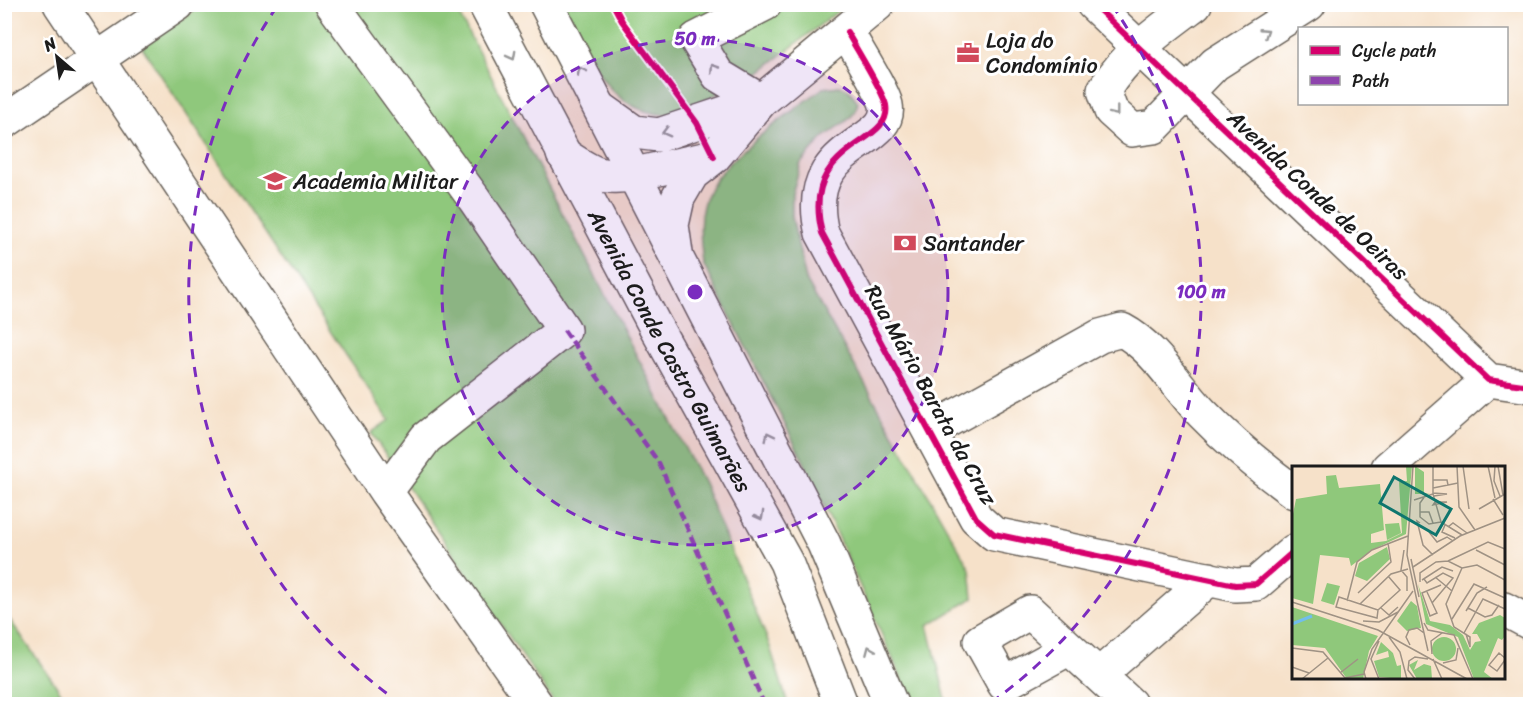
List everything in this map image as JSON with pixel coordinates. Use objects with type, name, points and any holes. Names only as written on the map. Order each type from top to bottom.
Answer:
[{"type":"street","points":[[60,4],[386,492],[536,705]]},
{"type":"street","points":[[4,122],[178,4]]},
{"type":"street","points":[[332,4],[475,200],[564,330],[426,438],[386,492]]},
{"type":"street","name":"Avenida Conde Castro Guimarães","points":[[485,4],[563,154],[786,562],[841,705]]},
{"type":"street","name":"Avenida Conde Castro Guimarães","points":[[546,4],[824,544],[891,705]]},
{"type":"street","points":[[761,101],[717,75],[696,39],[765,4]]},
{"type":"street","points":[[676,253],[672,225],[678,198],[692,174],[714,157],[761,101],[878,4]]},
{"type":"street","name":"Avenida Conde de Oeiras","points":[[1093,4],[1187,96],[1488,380]]},
{"type":"street","points":[[1195,4],[1137,48],[1117,69],[1104,90],[1111,111],[1132,130],[1154,127],[1187,96],[1215,64],[1309,4]]},
{"type":"street","name":"Rua Mário Barata da Cruz","points":[[847,32],[886,104],[886,119],[878,130],[834,161],[823,177],[817,198],[817,213],[822,233],[976,518],[994,534],[1235,585],[1256,584],[1292,552]]},
{"type":"street","points":[[600,108],[634,132],[658,135],[761,101]]},
{"type":"street","points":[[563,154],[589,171],[613,178],[714,157]]},
{"type":"street","name":"Rua Mário Barata da Cruz","points":[[929,431],[1100,336],[1122,330],[1140,340],[1202,413],[1245,454],[1292,491]]},
{"type":"street","points":[[1390,466],[1488,380],[1530,386]]},
{"type":"street","points":[[1099,675],[1209,579]]},
{"type":"street","points":[[1505,610],[1530,623]]},
{"type":"street","points":[[1068,649],[1131,705]]},
{"type":"green space","points":[[202,5],[454,5],[703,483],[768,641],[788,704],[555,704],[371,433],[389,420],[142,47]]},
{"type":"green space","points":[[564,5],[846,5],[758,73],[676,115],[652,113],[633,106],[617,95],[593,63]]},
{"type":"green space","points":[[840,86],[848,89],[858,102],[855,112],[823,138],[801,163],[792,194],[792,217],[806,280],[970,569],[973,598],[928,625],[947,704],[913,704],[804,462],[703,263],[700,235],[701,216],[705,198],[718,177],[761,135],[823,88]]},
{"type":"green space","points":[[5,613],[69,704],[5,704]]},
{"type":"marked path","points":[[564,330],[659,463],[764,704]]},
{"type":"cycle path","points":[[613,4],[622,21],[697,123],[714,157]]},
{"type":"cycle path","points":[[1093,4],[1488,380],[1530,386]]},
{"type":"cycle path","points":[[847,32],[884,98],[885,119],[876,130],[834,163],[823,180],[818,203],[822,233],[976,518],[994,534],[1235,585],[1256,584],[1292,553]]},
{"type":"place","name":"Loja do Condomínio","points":[[968,53]]},
{"type":"place","name":"Academia Militar","points":[[275,181]]},
{"type":"place","name":"Santander","points":[[905,243]]}]
